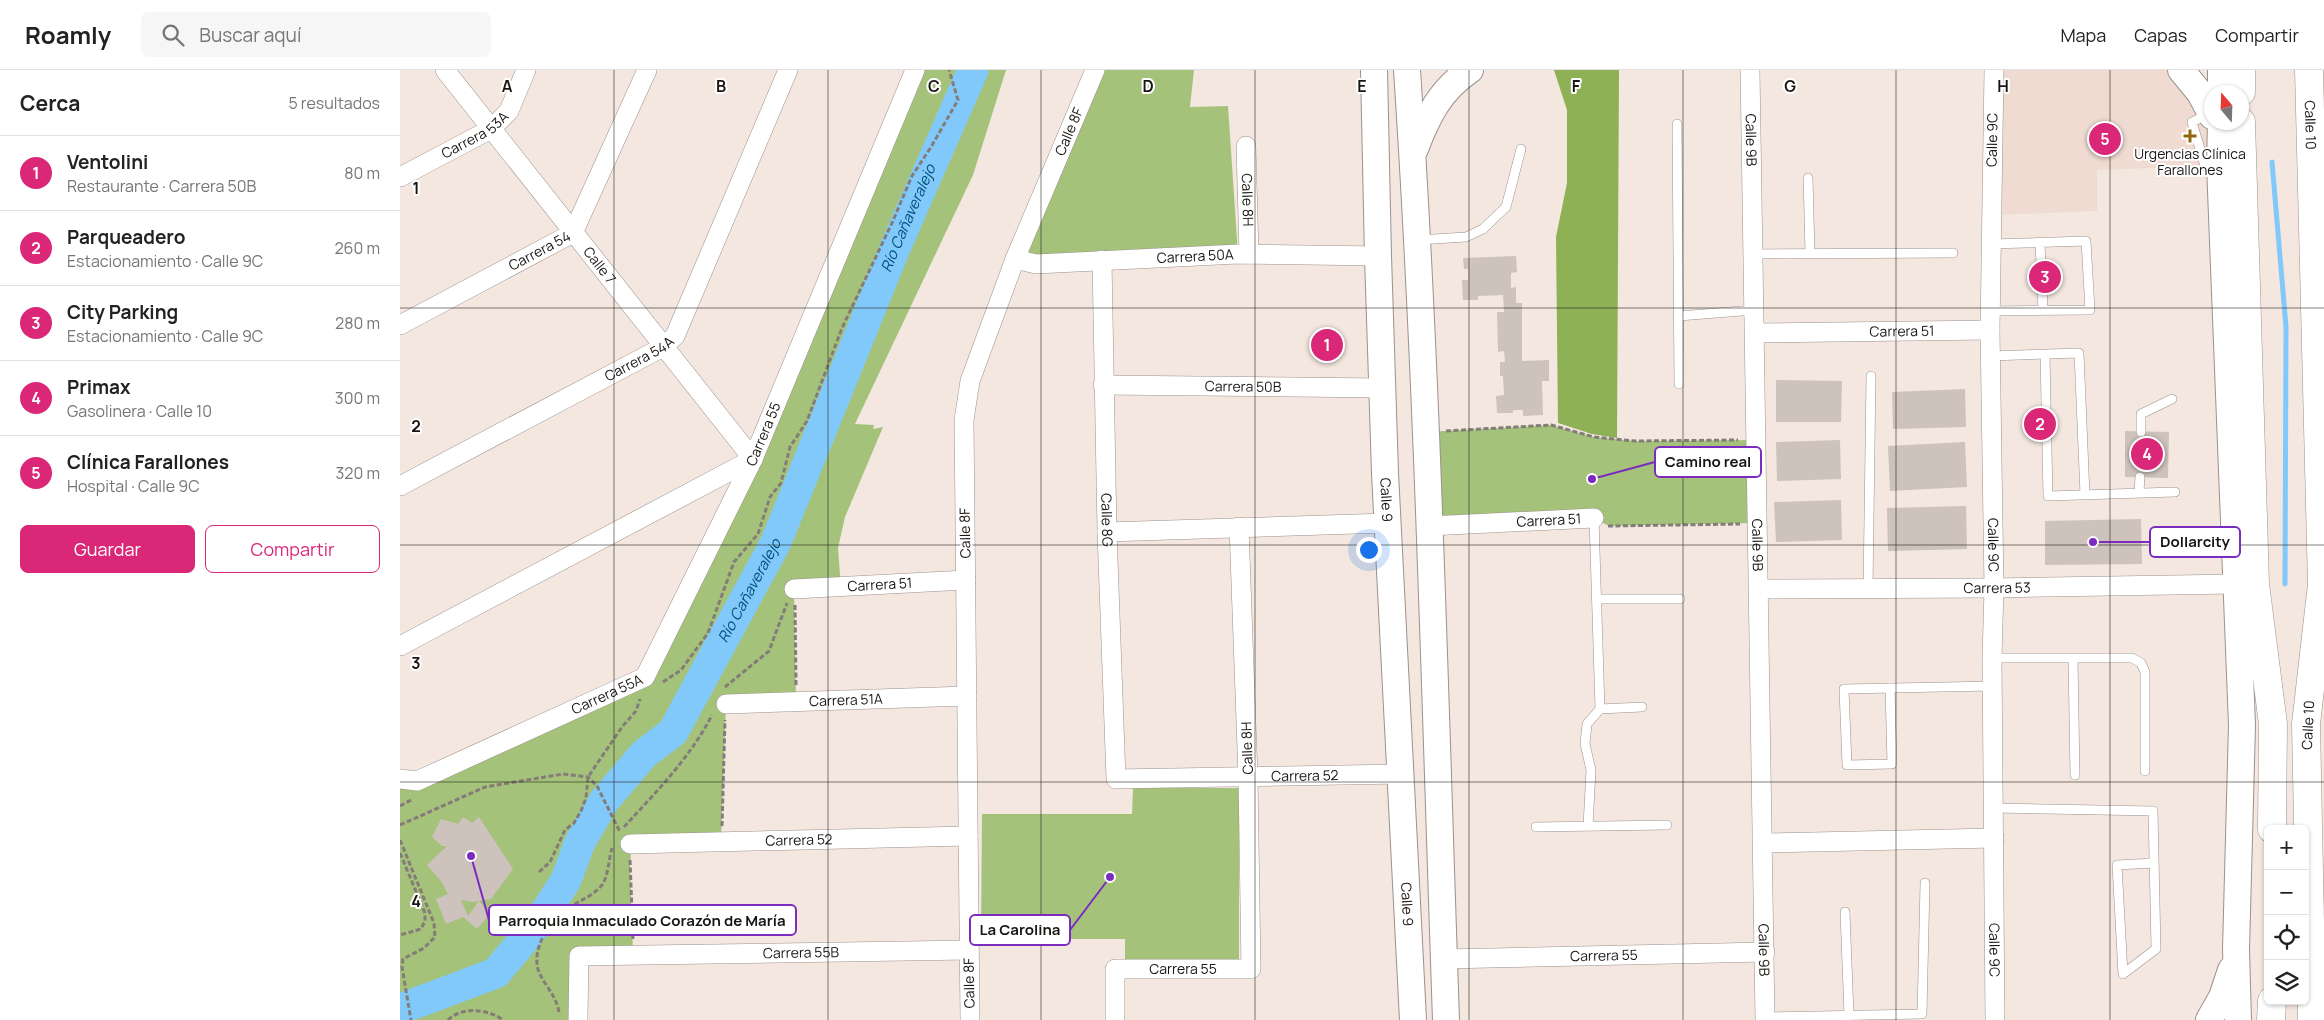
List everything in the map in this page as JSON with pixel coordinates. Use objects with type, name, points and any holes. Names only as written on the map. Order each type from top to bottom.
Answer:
[{"type":"main road","name":"Calle 9","points":[[1374,70],[1385,472],[1402,774],[1413,1020]]},
{"type":"main road","points":[[1407,70],[1418,240],[1426,432],[1446,1020]]},
{"type":"main road","points":[[1412,157],[1434,105],[1450,86],[1470,70]]},
{"type":"main road","points":[[2181,70],[2204,98]]},
{"type":"main road","points":[[2219,85],[2221,70]]},
{"type":"main road","points":[[2240,70],[2241,85]]},
{"type":"main road","name":"Calle 10","points":[[2309,70],[2322,584],[2322,620],[2306,724],[2312,1020]]},
{"type":"main road","points":[[2217,130],[2238,329]]},
{"type":"main road","points":[[2241,130],[2238,329],[2245,584],[2236,950],[2237,1008],[2258,1020]]},
{"type":"main road","points":[[1385,472],[1426,432]]},
{"type":"main road","points":[[2245,584],[2273,724],[2272,825]]},
{"type":"main road","points":[[1393,613],[1434,658]]},
{"type":"main road","points":[[2209,1020],[2225,990],[2236,950]]},
{"type":"main road","points":[[2271,1020],[2272,1005]]},
{"type":"street","name":"Calle 7","points":[[445,70],[753,459]]},
{"type":"street","name":"Carrera 53A","points":[[400,177],[491,129],[509,111],[526,70]]},
{"type":"street","name":"Carrera 54","points":[[400,325],[573,233],[647,70]]},
{"type":"street","name":"Carrera 54A","points":[[400,486],[663,347],[676,336],[788,70]]},
{"type":"street","name":"Carrera 55","points":[[400,646],[753,459],[915,70]]},
{"type":"street","name":"Calle 8F","points":[[970,1020],[964,420],[970,381],[1015,259],[1095,70]]},
{"type":"street","name":"Calle 9B","points":[[1750,70],[1756,333],[1765,1018]]},
{"type":"street","name":"Calle 9C","points":[[1994,70],[1990,244],[1990,356],[1994,588],[1992,658],[1995,1020]]},
{"type":"street","name":"Calle 8H","points":[[1246,146],[1249,254]]},
{"type":"street","name":"Carrera 50A","points":[[1015,259],[1036,264],[1249,254],[1378,256]]},
{"type":"street","name":"Calle 8G","points":[[1102,260],[1103,385],[1116,778]]},
{"type":"street","name":"Carrera 51","points":[[1756,333],[1990,330]]},
{"type":"street","name":"Carrera 50B","points":[[1103,385],[1382,388]]},
{"type":"street","name":"Carrera 55A","points":[[400,779],[417,781],[645,677],[753,459]]},
{"type":"street","name":"Carrera 51","points":[[1429,526],[1594,518]]},
{"type":"street","points":[[1107,532],[1388,523]]},
{"type":"street","name":"Calle 8H","points":[[1239,527],[1248,777],[1251,969]]},
{"type":"street","name":"Carrera 51","points":[[794,589],[966,580]]},
{"type":"street","name":"Carrera 53","points":[[1759,589],[2245,584]]},
{"type":"street","name":"Carrera 51A","points":[[720,703],[967,696]]},
{"type":"street","name":"Carrera 52","points":[[1116,778],[1402,774]]},
{"type":"street","name":"Carrera 52","points":[[625,838],[721,842],[968,836]]},
{"type":"street","points":[[1763,843],[1994,838]]},
{"type":"street","name":"Carrera 55B","points":[[569,1019],[579,956],[969,950]]},
{"type":"street","name":"Carrera 55","points":[[1444,959],[1765,952]]},
{"type":"street","name":"Carrera 55","points":[[1115,1020],[1115,969],[1251,969]]},
{"type":"lane","points":[[1677,124],[1679,384]]},
{"type":"lane","points":[[1418,240],[1466,237],[1483,229],[1506,207],[1521,149]]},
{"type":"lane","points":[[1808,178],[1810,253]]},
{"type":"lane","points":[[1990,244],[2086,240],[2090,310],[1990,311]]},
{"type":"lane","points":[[2040,243],[2043,310]]},
{"type":"lane","points":[[1754,254],[1953,253]]},
{"type":"lane","points":[[1679,316],[1754,310]]},
{"type":"lane","points":[[1990,356],[2079,353],[2085,494]]},
{"type":"lane","points":[[2045,355],[2048,496],[2175,492]]},
{"type":"lane","points":[[1868,589],[1871,376]]},
{"type":"lane","points":[[2141,432],[2141,414],[2172,399]]},
{"type":"lane","points":[[2139,492],[2140,477]]},
{"type":"lane","points":[[1588,826],[1591,770],[1585,744],[1587,724],[1600,709],[1594,518]]},
{"type":"lane","points":[[1597,599],[1680,599]]},
{"type":"lane","points":[[1992,658],[2132,658],[2141,663],[2145,672],[2144,771]]},
{"type":"lane","points":[[2073,658],[2075,775]]},
{"type":"lane","points":[[1890,688],[1892,764],[1847,765],[1844,689],[1890,688],[1993,686]]},
{"type":"lane","points":[[1600,709],[1642,707]]},
{"type":"lane","points":[[1993,808],[2153,811],[2156,949],[2123,974],[2117,865],[2154,864]]},
{"type":"lane","points":[[1536,827],[1666,825]]},
{"type":"lane","points":[[1765,1018],[1922,1014],[1924,883]]},
{"type":"lane","points":[[1845,912],[1849,1016]]},
{"type":"path","points":[[1426,432],[1551,425],[1594,437],[1635,441],[1756,440]]},
{"type":"path","name":"Carrera 51","points":[[1594,518],[1609,526],[1758,524]]},
{"type":"path","points":[[794,589],[796,702]]},
{"type":"path","points":[[569,1019],[537,966],[539,946],[553,922],[564,911],[589,898],[604,883],[612,848],[625,838],[701,736],[720,703],[727,683],[747,670],[769,651],[794,589]]},
{"type":"path","points":[[720,703],[721,842]]},
{"type":"path","points":[[400,825],[485,787],[563,774],[588,777],[598,786],[625,838],[633,954]]},
{"type":"path","points":[[400,840],[434,923],[435,937],[424,948],[403,959],[402,968],[411,1020]]},
{"type":"path","points":[[400,853],[425,913],[425,921],[421,929],[400,935]]},
{"type":"path","points":[[448,1020],[454,1014],[474,1011],[489,1012],[503,1020]]},
{"type":"shaded area","points":[[1994,70],[2181,70],[2204,109],[2204,130],[2216,130],[2205,166],[2097,170],[2097,211],[1991,215]]},
{"type":"green space","points":[[925,70],[1006,70],[973,175],[855,424],[874,425],[873,429],[883,427],[845,517],[838,548],[841,587],[794,589],[796,702],[726,704],[721,842],[632,844],[630,865],[633,954],[579,969],[578,1020],[400,1020],[400,779],[644,677]]},
{"type":"green space","points":[[1095,70],[1194,70],[1190,107],[1228,106],[1238,254],[1015,259]]},
{"type":"green space","points":[[1554,70],[1619,70],[1617,438],[1592,434],[1558,423],[1556,237],[1567,183],[1567,110]]},
{"type":"green space","points":[[1551,425],[1594,437],[1635,441],[1756,440],[1758,523],[1609,526],[1594,518],[1429,526],[1426,432]]},
{"type":"green space","points":[[1133,788],[1239,788],[1239,960],[1125,960],[1125,939],[981,939],[982,814],[1132,814]]},
{"type":"building","points":[[1516,256],[1517,272],[1511,273],[1511,288],[1516,287],[1516,303],[1522,303],[1522,361],[1549,360],[1549,381],[1542,381],[1543,415],[1523,416],[1523,410],[1513,410],[1513,413],[1497,413],[1496,396],[1504,395],[1503,376],[1500,376],[1500,362],[1505,362],[1504,351],[1498,352],[1497,312],[1504,312],[1503,295],[1478,296],[1478,300],[1463,300],[1462,280],[1468,280],[1468,269],[1464,269],[1463,258]]},
{"type":"building","points":[[1776,380],[1842,381],[1841,422],[1776,422]]},
{"type":"building","points":[[1965,389],[1966,427],[1893,429],[1892,392]]},
{"type":"building","points":[[2125,431],[2169,432],[2168,478],[2125,477]]},
{"type":"building","points":[[1840,440],[1841,479],[1777,481],[1776,442]]},
{"type":"building","points":[[1965,442],[1967,487],[1890,491],[1888,446]]},
{"type":"building","points":[[1841,500],[1842,540],[1776,542],[1774,502]]},
{"type":"building","points":[[1966,506],[1967,549],[1888,551],[1887,508]]},
{"type":"building","points":[[2141,519],[2142,564],[2045,565],[2045,521]]},
{"type":"building","points":[[463,817],[472,823],[479,817],[513,869],[491,899],[479,901],[490,914],[477,929],[463,917],[446,924],[436,899],[448,894],[441,881],[427,865],[447,846],[442,846],[432,837],[441,819],[458,824]],"holes":[[[461,900],[479,901],[468,916]]]},
{"type":"waterway","name":"Río Cañaveralejo","points":[[400,1009],[496,973],[541,919],[566,880],[580,842],[604,801],[644,754],[673,732],[776,542],[895,248],[973,70]]},
{"type":"waterway","points":[[2272,162],[2286,327],[2285,584]]},
{"type":"place","name":"Urgencias Clínica Farallones","points":[[2190,136]]},
{"type":"place","name":"Clínica Farallones","points":[[2105,139]]},
{"type":"place","name":"City Parking","points":[[2045,277]]},
{"type":"place","name":"Ventolini","points":[[1327,345]]},
{"type":"place","name":"Parqueadero","points":[[2040,424]]},
{"type":"place","name":"Primax","points":[[2147,454]]},
{"type":"place","name":"Camino real","points":[[1592,479]]},
{"type":"place","name":"Dollarcity","points":[[2093,542]]},
{"type":"place","name":"Parroquia Inmaculado Corazón de María","points":[[471,856]]},
{"type":"place","name":"La Carolina","points":[[1110,877]]}]
